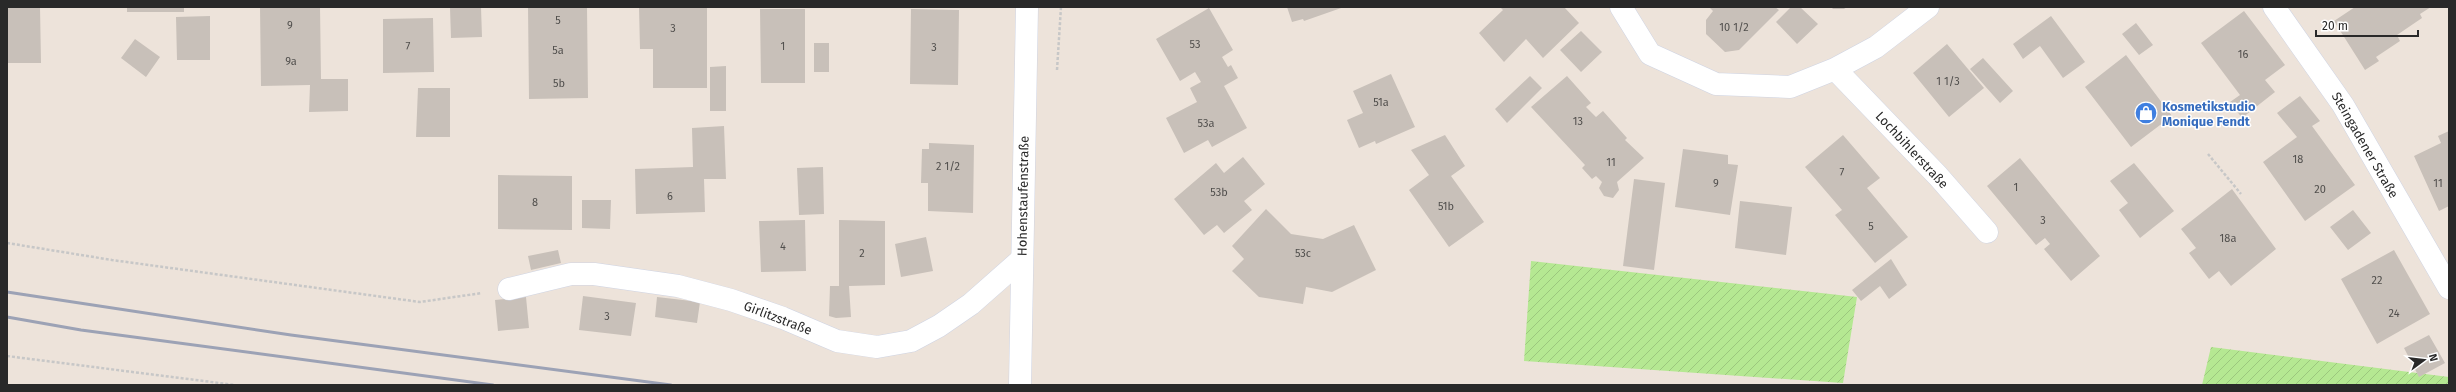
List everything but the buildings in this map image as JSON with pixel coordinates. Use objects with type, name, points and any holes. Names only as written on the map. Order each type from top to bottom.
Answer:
[{"type":"street","name":"Hohenstaufenstraße","points":[[1020,385],[1027,7]]},
{"type":"street","points":[[1621,7],[1650,54],[1716,84],[1790,87],[1835,70],[1876,47],[1928,7]]},
{"type":"street","name":"Steingadener Straße","points":[[2274,7],[2343,105],[2449,288]]},
{"type":"street","name":"Lochbihlerstraße","points":[[1835,70],[1938,176],[1987,232]]},
{"type":"street","name":"Girlitzstraße","points":[[510,289],[570,274],[594,274],[678,286],[731,300],[783,318],[836,341],[877,347],[911,341],[939,326],[971,304],[1022,259]]},
{"type":"path","points":[[2208,154],[2241,194]]},
{"type":"path","points":[[7,243],[112,260],[420,302],[510,289]]},
{"type":"path","points":[[7,356],[236,385]]},
{"type":"green space","points":[[1531,261],[1857,297],[1843,383],[1524,361]]},
{"type":"green space","points":[[2211,347],[2449,377],[2449,385],[2202,385]]},
{"type":"railway","points":[[7,292],[291,335],[671,385]]},
{"type":"railway","points":[[7,317],[81,330],[493,385]]},
{"type":"place","name":"Kosmetikstudio Monique Fendt","points":[[2146,113]]}]
